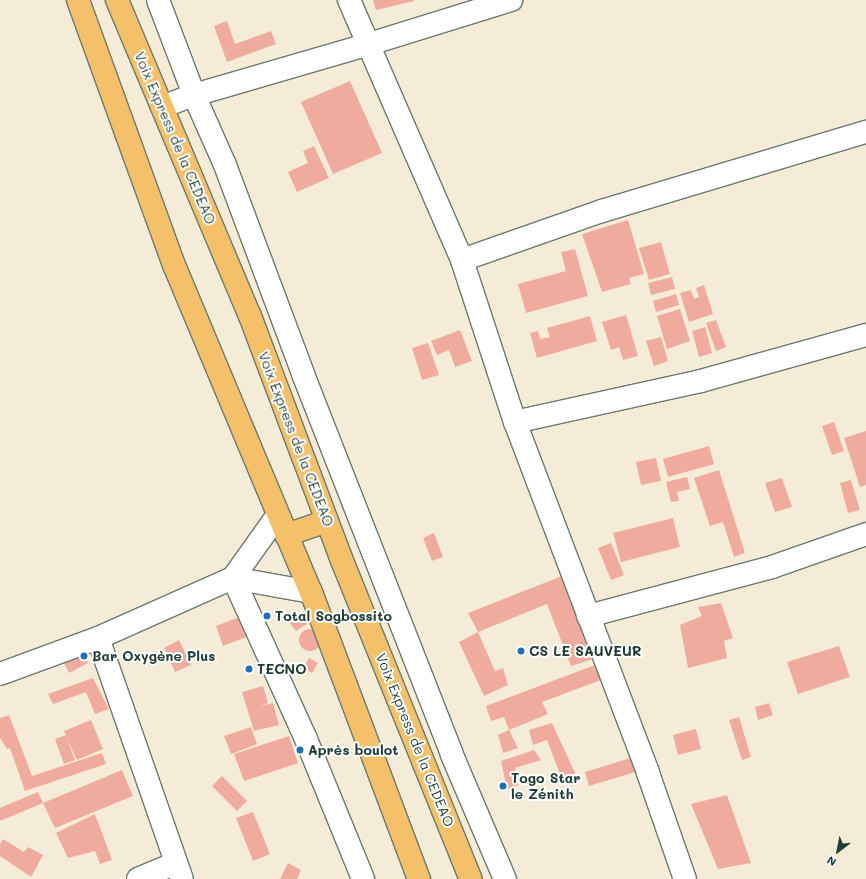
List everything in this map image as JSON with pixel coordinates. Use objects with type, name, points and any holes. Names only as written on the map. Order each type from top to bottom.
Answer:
[{"type":"main road","points":[[78,0],[174,264],[281,526],[311,592],[419,879]]},
{"type":"main road","name":"Voix Express de la CEDEAO","points":[[117,0],[250,316],[327,522],[471,879]]},
{"type":"main road","points":[[281,526],[327,522]]},
{"type":"street","points":[[158,0],[194,95],[225,165],[303,374],[452,755],[505,879]]},
{"type":"street","points":[[348,0],[366,45],[462,260],[515,422],[685,879]]},
{"type":"street","points":[[162,107],[194,95],[366,45],[511,0]]},
{"type":"street","points":[[462,260],[602,211],[866,132]]},
{"type":"street","points":[[515,422],[701,381],[866,335]]},
{"type":"street","points":[[0,674],[98,638],[233,578],[281,526]]},
{"type":"street","points":[[588,616],[772,567],[866,534]]},
{"type":"street","points":[[233,578],[311,592]]},
{"type":"street","points":[[233,578],[306,739],[363,879]]},
{"type":"street","points":[[98,638],[180,871],[138,879]]},
{"type":"building","points":[[373,0],[414,0],[414,1],[376,10]]},
{"type":"building","points":[[227,21],[235,44],[271,31],[276,44],[227,62],[214,26]]},
{"type":"building","points":[[350,81],[382,153],[333,174],[301,102]]},
{"type":"building","points":[[314,146],[329,178],[297,192],[288,172],[308,163],[303,151]]},
{"type":"building","points":[[628,220],[644,274],[629,278],[631,284],[602,292],[582,234]]},
{"type":"building","points":[[661,242],[670,274],[649,280],[639,248]]},
{"type":"building","points":[[575,249],[588,296],[526,313],[518,284],[566,271],[561,252]]},
{"type":"building","points":[[672,277],[675,289],[651,295],[648,283]]},
{"type":"building","points":[[704,285],[713,314],[689,322],[680,293],[691,290],[694,299],[699,297],[696,288]]},
{"type":"building","points":[[676,294],[679,305],[656,312],[653,301]]},
{"type":"building","points":[[680,309],[690,341],[667,349],[657,316]]},
{"type":"building","points":[[626,315],[638,356],[623,360],[619,347],[611,350],[602,322]]},
{"type":"building","points":[[590,316],[597,341],[537,358],[530,333],[538,331],[540,339],[550,337],[547,328]]},
{"type":"building","points":[[716,320],[726,347],[716,351],[706,323]]},
{"type":"building","points":[[705,327],[712,353],[699,357],[692,331]]},
{"type":"building","points":[[460,330],[472,361],[455,367],[449,350],[437,355],[431,341]]},
{"type":"building","points":[[661,337],[668,361],[654,366],[646,341]]},
{"type":"building","points":[[428,343],[439,375],[422,380],[412,348]]},
{"type":"building","points":[[834,422],[844,451],[832,455],[822,426]]},
{"type":"building","points":[[866,431],[866,485],[860,487],[844,438]]},
{"type":"building","points":[[709,446],[714,464],[668,477],[663,459]]},
{"type":"building","points":[[656,458],[661,481],[641,485],[636,462]]},
{"type":"building","points":[[719,470],[745,553],[734,557],[723,522],[710,526],[694,478]]},
{"type":"building","points":[[687,477],[690,489],[677,492],[679,501],[671,502],[666,482]]},
{"type":"building","points":[[782,478],[792,507],[775,512],[765,483]]},
{"type":"building","points":[[851,480],[860,510],[848,513],[840,483]]},
{"type":"building","points":[[673,518],[680,547],[621,562],[613,533]]},
{"type":"building","points":[[434,533],[443,557],[432,561],[423,538]]},
{"type":"building","points":[[611,543],[624,575],[611,580],[598,548]]},
{"type":"building","points":[[562,576],[593,659],[571,666],[547,604],[478,632],[468,613]]},
{"type":"building","points":[[721,603],[733,638],[724,641],[727,658],[688,668],[680,625],[702,616],[698,607]]},
{"type":"building","points":[[301,615],[307,624],[296,631],[290,623]]},
{"type":"building","points":[[242,616],[249,636],[223,646],[216,626]]},
{"type":"building","points":[[310,629],[318,632],[321,640],[318,648],[310,651],[302,648],[299,640],[302,632]]},
{"type":"building","points":[[478,632],[495,671],[503,668],[508,685],[484,696],[459,642]]},
{"type":"building","points":[[179,640],[191,665],[175,672],[164,648]]},
{"type":"building","points":[[839,646],[850,677],[798,694],[787,662]]},
{"type":"building","points":[[84,653],[88,663],[69,673],[64,663]]},
{"type":"building","points":[[309,658],[318,663],[312,673],[303,668]]},
{"type":"building","points":[[595,665],[601,680],[542,702],[548,714],[509,730],[504,717],[491,721],[486,706]]},
{"type":"building","points":[[93,678],[109,709],[95,714],[86,692],[53,704],[48,694]]},
{"type":"building","points":[[263,686],[268,703],[260,706],[273,703],[279,725],[254,731],[242,692]]},
{"type":"building","points":[[769,703],[773,715],[758,720],[755,707]]},
{"type":"building","points":[[9,715],[32,776],[102,753],[106,764],[25,791],[10,748],[7,749],[0,738],[0,718]]},
{"type":"building","points":[[739,717],[751,757],[742,760],[729,720]]},
{"type":"building","points":[[91,720],[103,749],[77,760],[67,739],[75,760],[64,764],[55,739],[66,735],[64,731]]},
{"type":"building","points":[[552,723],[576,775],[562,779],[547,740],[533,745],[529,730]]},
{"type":"building","points":[[251,727],[257,744],[231,754],[224,736]]},
{"type":"building","points":[[696,729],[701,749],[678,755],[673,735]]},
{"type":"building","points":[[509,730],[518,748],[503,753],[498,735]]},
{"type":"building","points":[[289,736],[298,763],[244,781],[234,754]]},
{"type":"building","points":[[534,750],[541,760],[515,768],[519,785],[507,789],[501,761]]},
{"type":"building","points":[[637,756],[642,770],[589,786],[585,772]]},
{"type":"building","points":[[122,770],[133,796],[55,828],[43,803]]},
{"type":"building","points":[[222,776],[247,801],[237,811],[212,786]]},
{"type":"building","points":[[38,792],[43,803],[0,821],[0,808]]},
{"type":"building","points":[[727,795],[751,863],[718,869],[691,804]]},
{"type":"building","points":[[253,812],[270,854],[253,861],[236,818]]},
{"type":"building","points":[[95,814],[112,860],[100,864],[95,851],[68,858],[56,833]]},
{"type":"building","points":[[3,839],[24,852],[28,847],[43,855],[31,877],[0,856],[0,844]]},
{"type":"building","points":[[288,863],[301,870],[297,879],[280,879]]},
{"type":"place","name":"Total Sogbossito","points":[[267,616]]},
{"type":"place","name":"CS LE SAUVEUR","points":[[521,651]]},
{"type":"place","name":"Bar Oxygène Plus","points":[[84,656]]},
{"type":"place","name":"TECNO","points":[[249,669]]},
{"type":"place","name":"Après boulot","points":[[300,750]]},
{"type":"place","name":"Togo Star le Zénith","points":[[503,786]]}]
